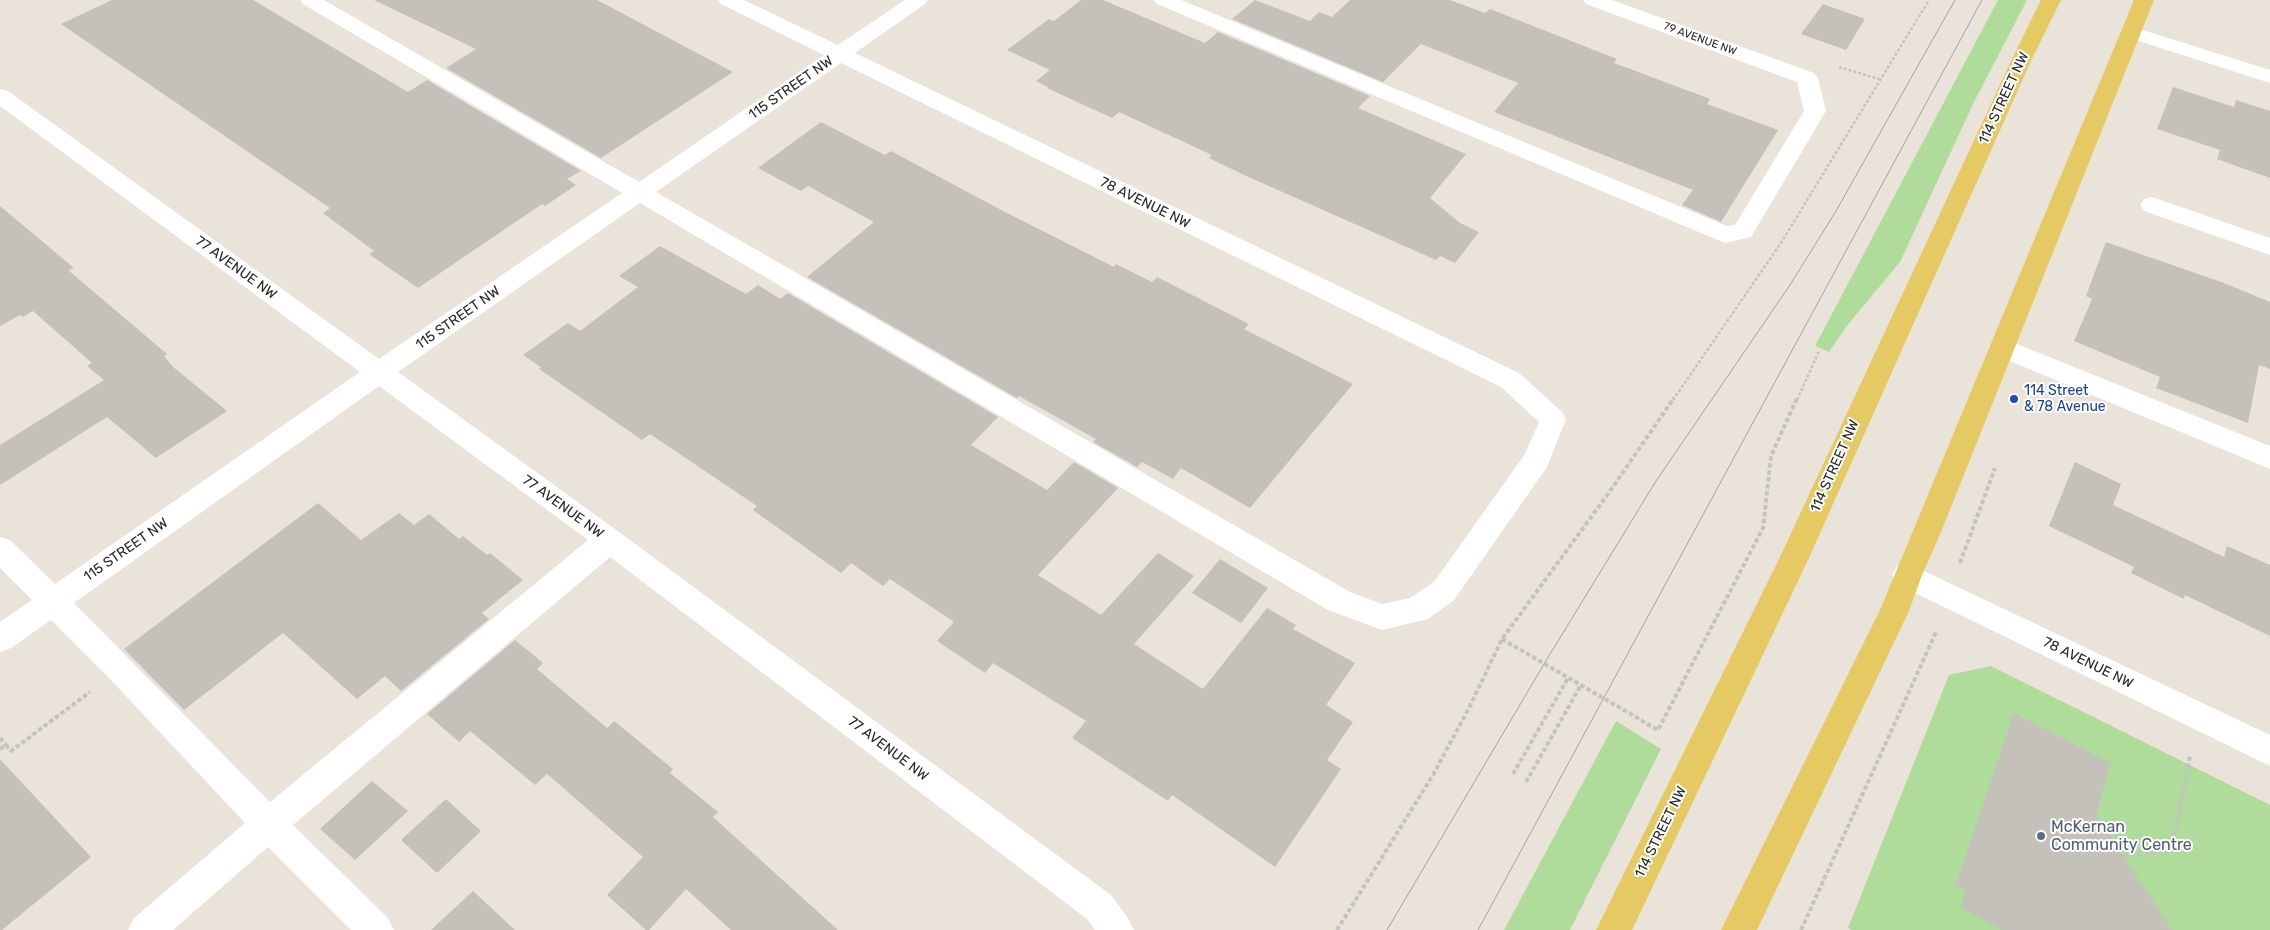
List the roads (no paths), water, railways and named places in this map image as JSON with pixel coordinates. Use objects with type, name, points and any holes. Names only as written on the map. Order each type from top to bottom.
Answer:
[{"type":"main road","name":"114 STREET NW","points":[[1614,930],[1796,551],[2021,61],[2051,0]]},
{"type":"main road","points":[[1740,930],[1894,610],[2144,0]]},
{"type":"street","points":[[310,0],[641,192]]},
{"type":"street","name":"78 AVENUE NW","points":[[641,192],[1339,601],[1382,617],[1417,610],[1444,591],[1537,459],[1553,419],[1510,380],[728,0]]},
{"type":"street","name":"115 STREET NW","points":[[0,639],[378,373],[918,0]]},
{"type":"street","name":"79 AVENUE NW","points":[[1164,0],[1725,236],[1743,231],[1815,111],[1807,78],[1593,0]]},
{"type":"street","points":[[2130,32],[2270,78]]},
{"type":"street","name":"77 AVENUE NW","points":[[0,96],[609,540],[1099,907],[1116,930]]},
{"type":"street","points":[[2152,205],[2270,247]]},
{"type":"street","points":[[2002,347],[2270,458]]},
{"type":"street","points":[[146,930],[269,824],[609,540]]},
{"type":"street","points":[[0,549],[54,601],[269,824],[376,930]]},
{"type":"street","name":"78 AVENUE NW","points":[[1907,575],[2270,750]]},
{"type":"tram line","points":[[1387,930],[1544,664],[1656,481],[1790,285],[1836,211],[1955,0]]},
{"type":"tram line","points":[[1478,930],[1982,0]]},
{"type":"place","name":"114 Street & 78 Avenue","points":[[2014,399]]},
{"type":"place","name":"McKernan Community Centre","points":[[2041,836]]}]
